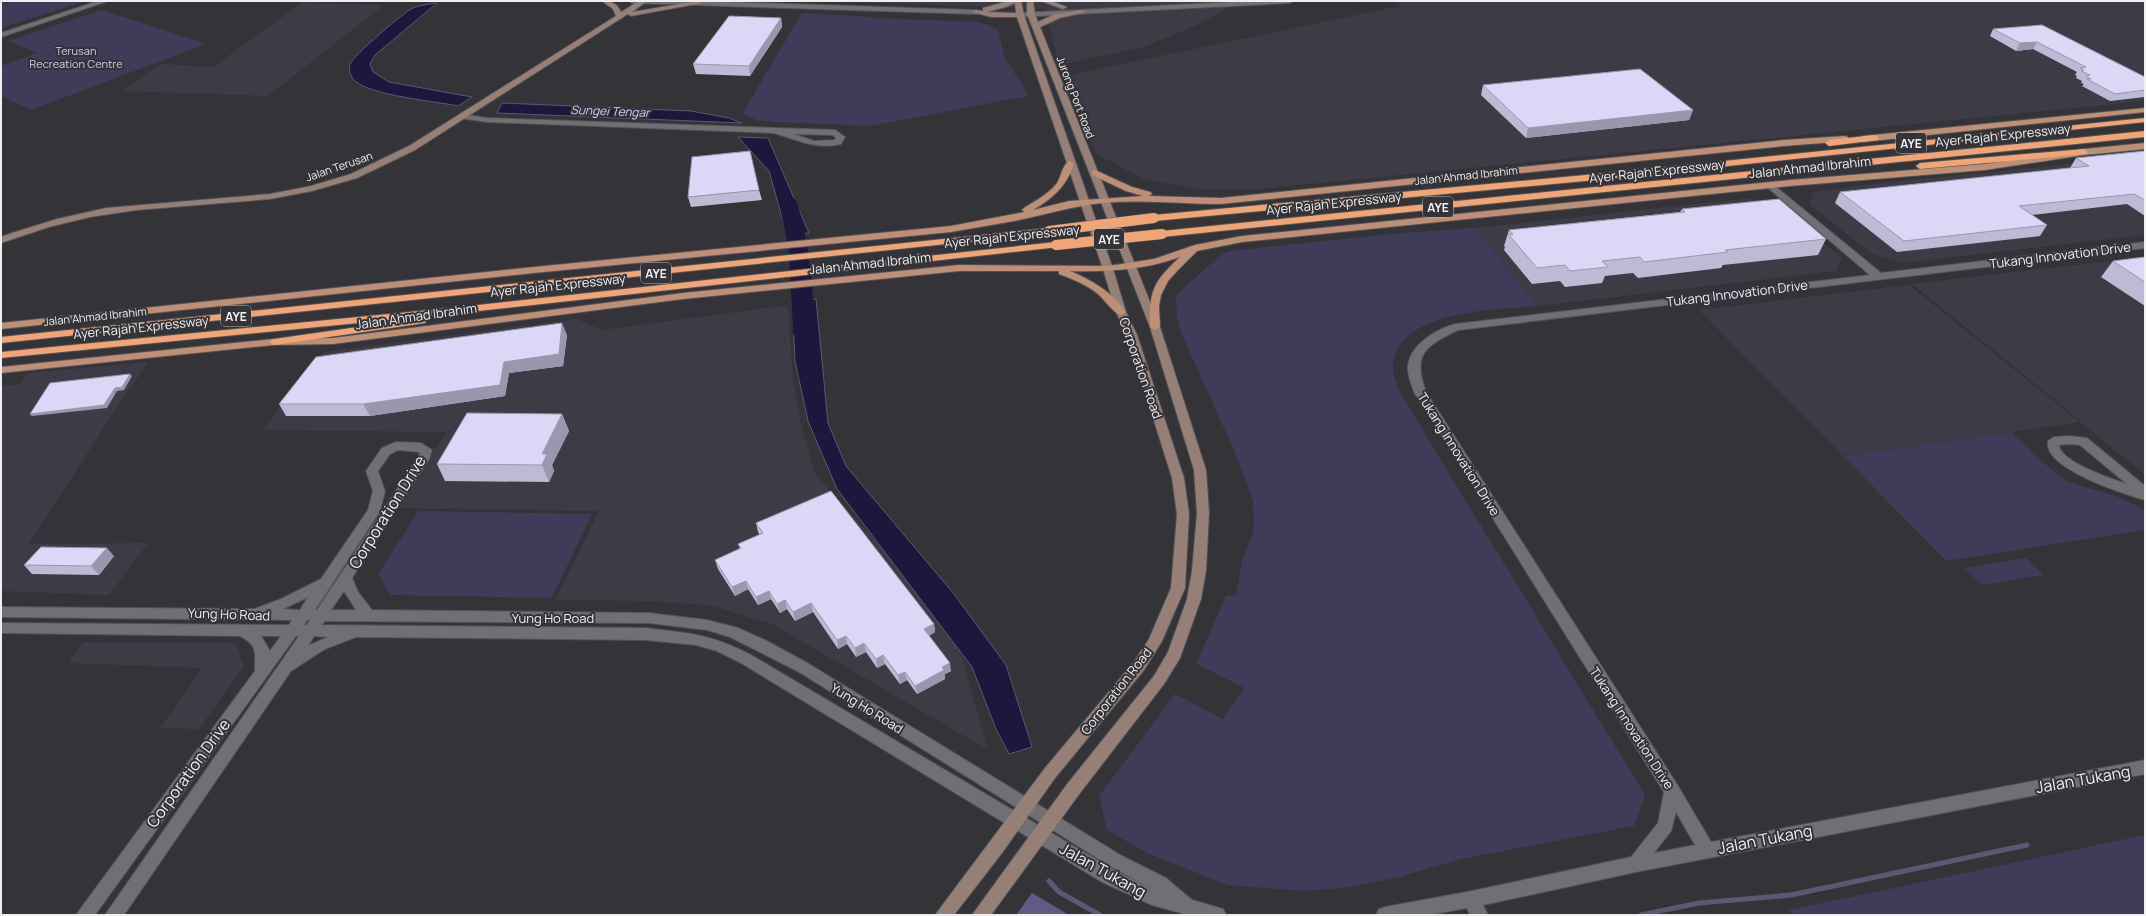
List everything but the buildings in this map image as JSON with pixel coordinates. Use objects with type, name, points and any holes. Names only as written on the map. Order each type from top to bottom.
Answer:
[{"type":"highway","name":"Ayer Rajah Expressway","points":[[1,340],[784,260],[1154,218],[1557,181],[1677,167],[2145,120]]},
{"type":"highway","name":"Ayer Rajah Expressway","points":[[1,355],[482,307],[1056,245],[2145,134]]},
{"type":"highway","points":[[1677,167],[1685,162],[1704,158],[1875,138]]},
{"type":"highway","points":[[1713,179],[1830,173],[2084,152]]},
{"type":"highway","points":[[274,342],[464,315],[482,307]]},
{"type":"main road","points":[[605,1],[616,8],[620,17],[645,10],[698,3]]},
{"type":"main road","name":"Jalan Terusan","points":[[1,240],[57,221],[121,209],[248,199],[310,189],[358,174],[396,157],[644,1]]},
{"type":"main road","points":[[989,13],[1013,1]]},
{"type":"main road","name":"Jurong Port Road","points":[[1018,1],[1026,31],[1070,164],[1085,202]]},
{"type":"main road","name":"Jurong Port Road","points":[[1030,1],[1031,12],[1036,26],[1083,149],[1095,173],[1104,200]]},
{"type":"main road","points":[[1044,1],[1063,7]]},
{"type":"main road","points":[[976,12],[1020,12]]},
{"type":"main road","points":[[1036,26],[1058,16],[1082,12]]},
{"type":"main road","points":[[989,13],[1026,31]]},
{"type":"main road","name":"Jalan Ahmad Ibrahim","points":[[1,326],[505,273],[952,229],[1014,218],[1047,208],[1104,200],[1138,198],[1175,202],[1221,202],[1784,143],[1875,138],[2145,110]]},
{"type":"main road","name":"Jalan Ahmad Ibrahim","points":[[1,370],[274,342],[333,341],[667,298],[959,268],[1014,267],[1108,269],[1156,262],[1198,247],[1250,238],[1770,185],[1985,167],[2084,152],[2145,146]]},
{"type":"main road","points":[[1014,218],[1055,192],[1061,186],[1070,164]]},
{"type":"main road","points":[[1095,173],[1133,190],[1175,202]]},
{"type":"main road","name":"Corporation Road","points":[[981,915],[1159,680],[1175,654],[1194,599],[1200,571],[1204,513],[1200,470],[1155,327],[1132,266],[1104,200]]},
{"type":"main road","name":"Corporation Road","points":[[944,915],[1050,773],[1139,666],[1155,641],[1178,588],[1183,514],[1178,478],[1132,336],[1121,312],[1085,202]]},
{"type":"main road","points":[[1155,327],[1154,303],[1163,280],[1170,271],[1198,247]]},
{"type":"main road","points":[[1056,269],[1095,286],[1113,300],[1121,312]]},
{"type":"street","points":[[88,6],[99,1]]},
{"type":"street","points":[[1,35],[105,1]]},
{"type":"street","points":[[632,1],[976,12]]},
{"type":"street","points":[[1031,12],[1063,7],[1194,1]]},
{"type":"street","points":[[1020,12],[1082,12],[1290,1]]},
{"type":"street","points":[[463,116],[487,120],[835,133],[840,137],[838,142],[833,144],[814,145],[776,131]]},
{"type":"street","points":[[1770,185],[1879,277]]},
{"type":"street","name":"Tukang Innovation Drive","points":[[1707,850],[1672,791],[1420,392],[1413,374],[1415,358],[1428,341],[1456,327],[2145,245]]},
{"type":"street","points":[[2145,493],[2083,441],[2054,441],[2054,449],[2058,455],[2080,470],[2145,496]]},
{"type":"street","name":"Corporation Drive","points":[[86,915],[302,616],[374,511],[378,501],[379,491],[372,475],[372,471],[386,451],[396,446],[421,446],[426,450],[425,456],[311,630],[114,915]]},
{"type":"street","points":[[345,578],[352,595],[370,617]]},
{"type":"street","points":[[250,614],[286,603],[326,582]]},
{"type":"street","name":"Yung Ho Road","points":[[1,612],[250,614],[370,617],[649,618],[707,625],[733,632],[762,645],[804,668],[1051,821]]},
{"type":"street","name":"Yung Ho Road","points":[[1,628],[645,634],[696,639],[720,646],[789,683],[1041,835]]},
{"type":"street","points":[[241,630],[254,637],[262,646],[264,656],[262,672]]},
{"type":"street","points":[[282,671],[320,645],[361,631]]},
{"type":"street","name":"Jalan Tukang","points":[[1385,915],[1472,899],[1707,850],[2145,767]]},
{"type":"street","points":[[1636,864],[1665,826],[1672,791]]},
{"type":"street","name":"Jalan Tukang","points":[[1051,821],[1116,861],[1160,884],[1189,907]]},
{"type":"street","name":"Jalan Tukang","points":[[1041,835],[1108,876],[1152,897],[1217,915]]},
{"type":"street","points":[[1472,899],[1479,915]]},
{"type":"shaded area","points":[[833,1],[1236,1],[1218,14],[1195,26],[1144,47],[1059,65],[1045,9]]},
{"type":"shaded area","points":[[1393,1],[2145,1],[2145,101],[1250,190],[1197,189],[1143,179],[1095,153],[1069,75],[1400,6]]},
{"type":"shaded area","points":[[303,2],[384,5],[268,96],[121,91],[161,64],[213,67]]},
{"type":"shaded area","points":[[2145,156],[2145,235],[1902,263],[1872,254],[1809,204],[1813,192],[1873,184]]},
{"type":"shaded area","points":[[1750,198],[1778,205],[1841,258],[1836,271],[1538,306],[1475,228]]},
{"type":"shaded area","points":[[2145,257],[2145,475],[2080,422],[2082,422],[1912,284]]},
{"type":"shaded area","points":[[1909,285],[2080,422],[1843,456],[1699,310]]},
{"type":"shaded area","points":[[788,305],[793,380],[801,424],[815,474],[943,616],[956,637],[988,750],[774,625],[716,607],[694,604],[647,601],[555,600],[599,511],[396,508],[447,432],[262,430],[324,352],[577,319],[602,330]]},
{"type":"shaded area","points":[[148,362],[29,544],[148,543],[109,595],[1,591],[1,386],[20,384],[27,373]]},
{"type":"shaded area","points":[[83,642],[236,643],[244,666],[199,729],[160,728],[202,668],[68,663]]},
{"type":"shaded area","points":[[1032,893],[1069,915],[1016,915]]},
{"type":"green space","points":[[1,1],[86,1],[1,28]]},
{"type":"green space","name":"Terusan Recreation Centre","points":[[102,10],[206,44],[31,110],[1,96],[1,66],[37,53],[9,41]]},
{"type":"green space","points":[[802,13],[873,18],[979,22],[998,29],[1005,58],[1029,96],[870,126],[759,121],[742,114]]},
{"type":"green space","points":[[1475,228],[1538,306],[1478,311],[1456,315],[1434,321],[1416,330],[1402,343],[1394,359],[1393,371],[1395,379],[1399,391],[1645,795],[1634,826],[1461,859],[1396,878],[1343,888],[1303,891],[1228,885],[1147,853],[1107,830],[1099,796],[1175,694],[1223,719],[1244,688],[1195,663],[1226,596],[1236,595],[1242,561],[1254,531],[1253,501],[1233,448],[1181,333],[1177,317],[1176,295],[1223,253],[1230,251],[1400,233]]},
{"type":"green space","points":[[2011,432],[2049,467],[2069,482],[2118,497],[2145,512],[2145,530],[1946,561],[1843,456]]},
{"type":"green space","points":[[418,511],[592,514],[552,598],[391,595],[378,575]]},
{"type":"green space","points":[[2026,558],[2044,575],[1982,585],[1965,568]]},
{"type":"green space","points":[[2145,835],[2145,915],[1792,915],[1789,910]]},
{"type":"water","points":[[437,3],[375,55],[370,64],[373,72],[389,82],[472,97],[458,106],[375,91],[352,78],[349,69],[353,59],[380,34],[413,8]]},
{"type":"water","name":"Sungei Tengar","points":[[502,103],[691,111],[729,118],[742,123],[497,113]]},
{"type":"water","points":[[738,137],[768,138],[809,233],[787,235],[769,171]]},
{"type":"water","points":[[816,299],[828,423],[846,466],[954,594],[1006,665],[1032,747],[1009,754],[996,729],[972,667],[837,489],[808,421],[795,361],[792,302]]},
{"type":"waterway","points":[[788,202],[799,251],[804,334]]},
{"type":"waterway","points":[[1641,915],[1699,903],[1791,895],[2027,845]]},
{"type":"waterway","points":[[1049,881],[1059,892],[1100,915]]}]
